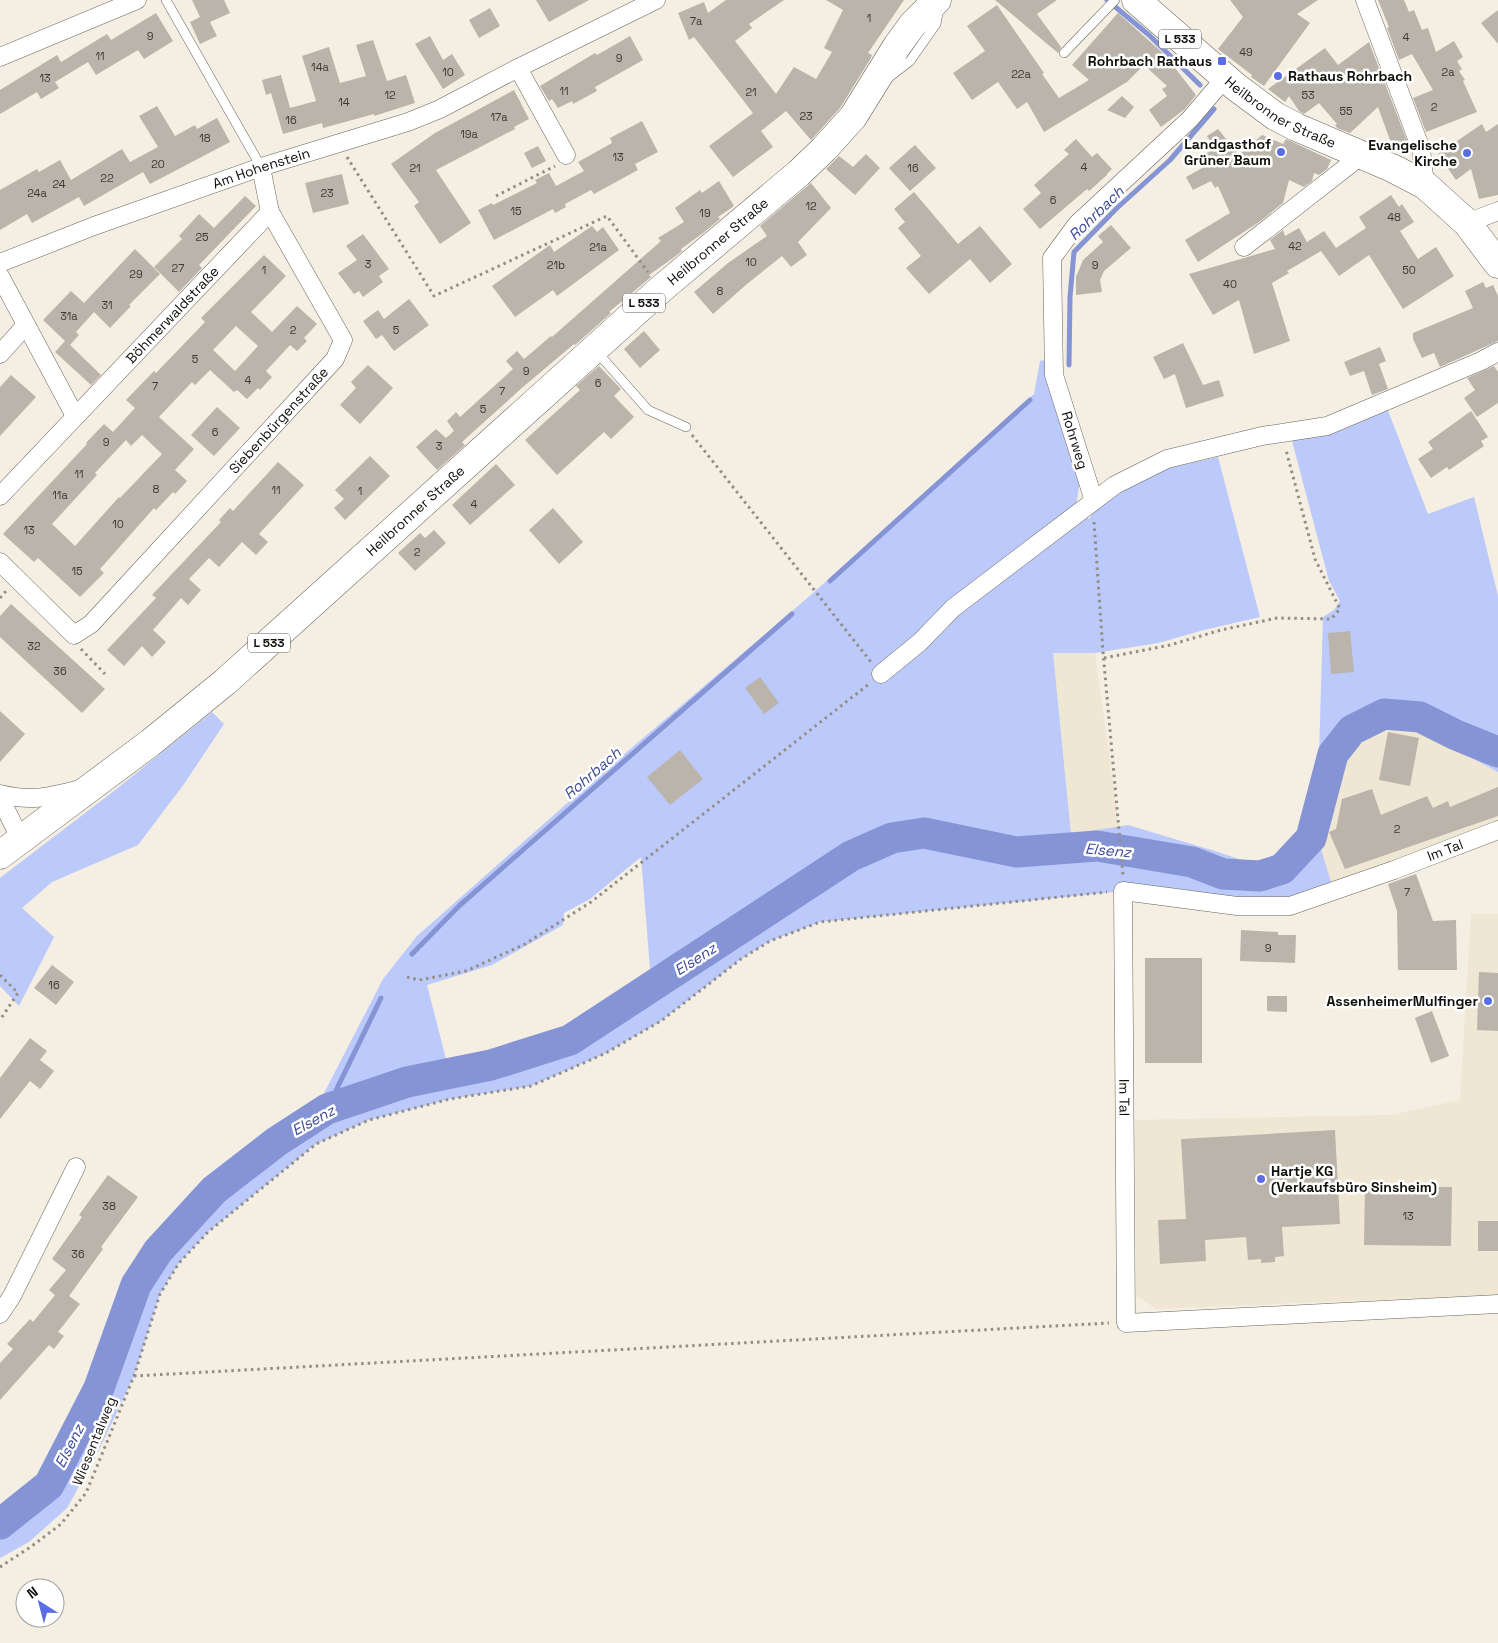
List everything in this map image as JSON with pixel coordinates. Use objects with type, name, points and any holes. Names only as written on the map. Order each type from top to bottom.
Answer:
[{"type":"main road","name":"Heilbronner Straße","points":[[91,787],[197,706],[268,645],[683,269],[799,174],[824,150],[853,117],[897,46],[913,24],[937,0]]},
{"type":"main road","name":"Heilbronner Straße","points":[[1136,0],[1225,78],[1275,116],[1425,185],[1467,223],[1498,264]]},
{"type":"main road","name":"L 533","points":[[5,851],[91,787]]},
{"type":"street","points":[[0,57],[137,0]]},
{"type":"street","name":"Am Hohenstein","points":[[0,263],[94,226],[261,167],[408,122],[440,109],[656,0]]},
{"type":"street","points":[[1365,0],[1420,149],[1425,185]]},
{"type":"street","points":[[518,68],[562,160]]},
{"type":"street","name":"Rohrweg","points":[[1094,501],[1054,375],[1052,258],[1077,224],[1190,120],[1225,78]]},
{"type":"street","points":[[1244,247],[1362,155]]},
{"type":"street","name":"Siebenbürgenstraße","points":[[74,635],[91,624],[336,359],[343,340],[270,212],[261,167]]},
{"type":"street","points":[[1467,223],[1498,211]]},
{"type":"street","name":"Böhmerwaldstraße","points":[[0,496],[270,212]]},
{"type":"street","points":[[0,276],[75,416]]},
{"type":"street","points":[[0,354],[26,325]]},
{"type":"street","points":[[881,674],[920,642],[953,608],[1115,485],[1167,459],[1216,446],[1327,426],[1482,361],[1498,352]]},
{"type":"street","points":[[0,562],[74,635]]},
{"type":"street","points":[[0,794],[19,799],[48,797],[91,787]]},
{"type":"street","points":[[0,804],[6,810],[5,851]]},
{"type":"street","name":"Im Tal","points":[[1126,1322],[1123,890],[1237,906],[1290,906],[1394,870],[1498,830]]},
{"type":"street","points":[[0,1314],[12,1296],[76,1166]]},
{"type":"street","points":[[1126,1322],[1498,1304]]},
{"type":"lane","points":[[166,0],[261,167]]},
{"type":"lane","points":[[874,84],[891,77],[910,61],[936,24],[941,0]]},
{"type":"lane","points":[[1064,54],[1115,0]]},
{"type":"lane","points":[[594,348],[648,410],[686,428]]},
{"type":"path","points":[[338,144],[434,296],[608,216],[641,261]]},
{"type":"path","points":[[496,196],[562,160]]},
{"type":"path","points":[[407,977],[419,980],[466,971],[525,944],[591,902],[881,674],[686,428]]},
{"type":"path","points":[[1104,658],[1170,645],[1220,630],[1277,618],[1331,620],[1340,609],[1315,559],[1281,433]]},
{"type":"path","points":[[1094,501],[1104,658],[1123,873]]},
{"type":"path","points":[[74,635],[77,645],[105,674]]},
{"type":"path","name":"Wiesentalweg","points":[[0,1566],[32,1546],[61,1524],[86,1493],[134,1376],[160,1294],[179,1263],[208,1232],[316,1144],[369,1120],[450,1099],[531,1086],[604,1054],[661,1021],[741,959],[763,945],[820,922],[1123,890]]},
{"type":"path","points":[[0,975],[18,993],[0,1020]]},
{"type":"path","points":[[134,1376],[1126,1322]]},
{"type":"shaded area","points":[[1049,359],[1081,472],[1076,507],[1089,519],[1100,502],[1169,468],[1218,457],[1260,617],[1158,643],[1095,653],[1053,653],[1071,834],[1128,825],[1271,870],[1297,849],[1319,757],[1323,617],[1334,610],[1340,601],[1329,581],[1291,437],[1387,408],[1428,514],[1474,497],[1498,596],[1498,772],[1413,727],[1385,720],[1371,727],[1351,742],[1322,828],[1320,846],[1334,891],[1290,906],[1123,891],[820,922],[770,941],[741,959],[661,1021],[604,1054],[531,1086],[450,1099],[369,1120],[316,1144],[208,1232],[179,1263],[160,1294],[134,1376],[98,1452],[67,1508],[29,1542],[0,1558],[0,1519],[46,1485],[94,1390],[133,1281],[163,1241],[190,1211],[273,1134],[321,1099],[383,979],[417,936],[581,791],[812,594],[1034,394],[1040,361]],"holes":[[[641,857],[651,981],[575,1027],[448,1067],[427,985],[492,965],[563,925],[564,913],[590,899]]]},
{"type":"shaded area","points":[[1053,653],[1095,653],[1119,826],[1071,835]]},
{"type":"shaded area","points":[[212,712],[224,724],[184,784],[138,845],[52,882],[22,908],[54,937],[19,1006],[0,986],[0,878],[114,791]]},
{"type":"shaded area","points":[[1385,720],[1413,727],[1498,772],[1498,835],[1334,891],[1320,846],[1322,828],[1351,742]]},
{"type":"shaded area","points":[[1471,914],[1498,914],[1498,1295],[1156,1309],[1136,1295],[1135,1120],[1392,1115],[1460,1100]]},
{"type":"building","points":[[192,0],[224,0],[230,13],[210,22],[217,36],[200,44],[190,22],[200,17]]},
{"type":"building","points":[[536,0],[589,0],[549,22]]},
{"type":"building","points":[[726,0],[784,0],[749,24],[752,28],[735,41],[776,94],[794,67],[816,79],[832,52],[824,48],[843,10],[826,0],[904,0],[868,53],[872,55],[871,58],[840,108],[813,138],[811,140],[786,111],[761,131],[773,147],[733,177],[709,146],[753,113],[694,37],[689,40],[678,13],[704,2],[708,13]]},
{"type":"building","points":[[995,0],[1057,0],[1037,14],[1061,47],[1058,53]]},
{"type":"building","points":[[1230,0],[1318,0],[1297,14],[1310,23],[1264,86],[1218,49],[1243,17]]},
{"type":"building","points":[[1378,0],[1404,0],[1409,12],[1414,10],[1422,30],[1428,28],[1436,52],[1454,41],[1463,57],[1457,61],[1462,69],[1459,71],[1465,80],[1463,81],[1477,112],[1426,132],[1413,98],[1433,90],[1412,54],[1399,60]]},
{"type":"building","points":[[997,5],[1059,98],[1089,80],[1072,65],[1118,13],[1165,55],[1196,95],[1185,109],[1161,127],[1149,110],[1167,96],[1162,89],[1167,86],[1144,65],[1127,82],[1044,132],[1027,102],[1017,109],[998,82],[972,100],[953,73],[985,51],[967,26]]},
{"type":"building","points":[[490,8],[500,26],[479,38],[469,20]]},
{"type":"building","points":[[1498,10],[1498,44],[1481,23]]},
{"type":"building","points":[[156,13],[173,41],[144,59],[138,50],[96,75],[88,62],[55,82],[59,88],[41,99],[37,92],[0,114],[0,90],[57,55],[61,62],[107,34],[111,40]]},
{"type":"building","points":[[430,36],[443,60],[452,54],[465,75],[443,89],[415,44]]},
{"type":"building","points":[[630,36],[643,60],[595,87],[597,91],[573,104],[572,101],[558,108],[552,99],[549,101],[540,86],[595,53],[597,55]]},
{"type":"building","points":[[373,40],[387,81],[406,75],[415,103],[374,116],[374,114],[323,128],[322,123],[283,134],[271,93],[266,95],[262,80],[281,75],[290,108],[316,101],[302,56],[329,47],[340,83],[366,76],[356,45]]},
{"type":"building","points":[[1369,42],[1409,146],[1390,140],[1378,107],[1350,133],[1337,128],[1335,125],[1337,124],[1319,103],[1304,114],[1299,111],[1289,96],[1285,102],[1268,89],[1325,48],[1338,65]]},
{"type":"building","points":[[514,90],[529,119],[514,127],[515,129],[436,170],[471,223],[440,244],[414,206],[419,202],[391,164],[435,133]]},
{"type":"building","points":[[1122,96],[1134,107],[1125,118],[1107,110]]},
{"type":"building","points":[[157,106],[175,136],[195,125],[197,129],[217,118],[230,142],[150,184],[143,172],[84,206],[79,197],[32,223],[27,214],[0,230],[0,190],[37,169],[39,172],[60,160],[71,180],[122,149],[130,162],[158,147],[139,116]]},
{"type":"building","points":[[642,121],[658,152],[635,164],[638,170],[594,194],[591,190],[565,204],[566,207],[555,213],[553,209],[494,240],[478,210],[492,203],[493,205],[537,183],[535,180],[549,173],[556,186],[584,171],[578,162],[612,143],[610,138]]},
{"type":"building","name":"Evangelische Kirche","points":[[1482,124],[1486,132],[1498,124],[1498,195],[1479,199],[1471,169],[1456,180],[1438,154]]},
{"type":"building","points":[[1218,129],[1239,155],[1262,135],[1283,144],[1286,139],[1331,160],[1327,169],[1319,175],[1314,173],[1312,181],[1304,187],[1289,180],[1283,203],[1259,222],[1198,262],[1185,240],[1230,213],[1218,186],[1215,188],[1211,181],[1193,190],[1186,177],[1204,167],[1199,157],[1215,149],[1207,136]]},
{"type":"building","points":[[1076,139],[1092,157],[1097,153],[1112,169],[1089,191],[1087,189],[1040,229],[1023,209],[1041,193],[1034,185],[1069,154],[1064,150]]},
{"type":"building","points":[[915,145],[936,168],[910,191],[889,168]]},
{"type":"building","points":[[538,146],[546,161],[532,168],[524,153]]},
{"type":"building","points":[[866,154],[880,168],[855,195],[826,169],[839,156],[853,167]]},
{"type":"building","points":[[342,174],[349,204],[313,213],[305,183]]},
{"type":"building","points":[[719,181],[734,206],[718,217],[720,219],[681,249],[682,251],[649,275],[651,277],[609,312],[611,313],[575,345],[523,387],[462,442],[465,445],[437,470],[416,447],[436,429],[446,438],[454,431],[447,421],[456,412],[460,417],[513,369],[506,361],[517,351],[524,359],[552,337],[661,241],[658,238],[684,222],[675,208],[700,190],[702,193]]},
{"type":"building","points":[[811,183],[831,208],[798,242],[807,255],[791,267],[782,256],[713,314],[694,292],[728,263],[767,236],[760,226]]},
{"type":"building","points":[[914,192],[958,244],[980,226],[1012,264],[990,283],[970,259],[929,294],[906,268],[921,256],[898,228],[905,222],[894,209]]},
{"type":"building","points":[[1391,195],[1399,207],[1402,204],[1414,222],[1400,231],[1418,259],[1436,247],[1454,276],[1403,309],[1369,255],[1339,276],[1321,251],[1287,271],[1289,273],[1272,283],[1290,341],[1254,354],[1239,300],[1213,315],[1189,274],[1275,249],[1270,240],[1283,230],[1285,236],[1299,228],[1307,242],[1324,231],[1336,248],[1366,228],[1359,217]]},
{"type":"building","points":[[245,196],[256,206],[199,265],[202,268],[179,292],[154,267],[182,239],[179,236],[199,214],[214,228]]},
{"type":"building","points":[[1111,225],[1131,248],[1104,271],[1100,280],[1102,292],[1076,295],[1076,277],[1083,260],[1103,242],[1098,236]]},
{"type":"building","points":[[592,226],[597,232],[603,227],[619,250],[557,296],[553,290],[515,317],[492,286],[550,245],[554,252]]},
{"type":"building","points":[[363,234],[389,269],[379,276],[383,282],[363,297],[359,291],[354,294],[338,273],[357,260],[346,246]]},
{"type":"building","points":[[135,249],[160,274],[129,305],[131,306],[110,328],[94,312],[76,332],[79,335],[70,345],[101,375],[91,385],[55,352],[65,341],[43,320],[71,291],[84,303]]},
{"type":"building","points":[[264,255],[286,276],[251,312],[272,332],[297,306],[317,324],[304,338],[307,341],[297,351],[290,345],[266,371],[272,377],[260,390],[258,388],[247,399],[237,390],[234,392],[210,370],[195,385],[192,382],[159,417],[194,449],[175,470],[187,481],[175,494],[173,492],[156,510],[154,508],[100,569],[104,573],[80,597],[38,558],[34,562],[3,534],[104,424],[113,432],[135,408],[126,400],[154,371],[156,373],[205,322],[201,318]],"holes":[[[236,326],[258,346],[235,371],[213,350]],[[142,435],[162,454],[119,497],[75,546],[52,524],[126,440],[131,446]]]},
{"type":"building","points":[[1483,282],[1486,288],[1493,285],[1498,296],[1498,341],[1440,367],[1434,353],[1422,358],[1413,339],[1413,333],[1473,308],[1465,291]]},
{"type":"building","points":[[409,299],[429,325],[394,351],[382,335],[376,339],[363,321],[378,310],[384,319]]},
{"type":"building","points":[[644,331],[660,350],[640,368],[624,349]]},
{"type":"building","points":[[1183,343],[1203,385],[1219,380],[1224,396],[1186,408],[1175,374],[1164,379],[1153,357]]},
{"type":"building","points":[[1380,347],[1386,361],[1379,364],[1388,389],[1372,395],[1364,371],[1350,376],[1344,362]]},
{"type":"building","points":[[368,365],[393,388],[360,424],[340,405],[356,388],[351,382]]},
{"type":"building","points":[[599,366],[621,389],[614,396],[634,417],[611,439],[604,432],[557,475],[525,440],[580,390],[576,386]]},
{"type":"building","points":[[1494,366],[1498,372],[1498,403],[1477,417],[1464,398],[1475,390],[1467,378]]},
{"type":"building","points":[[11,375],[36,397],[0,436],[0,387]]},
{"type":"building","points":[[217,407],[240,428],[214,456],[191,435]]},
{"type":"building","points":[[1471,411],[1488,437],[1481,441],[1484,446],[1449,470],[1447,467],[1431,478],[1418,459],[1433,449],[1428,442]]},
{"type":"building","points":[[370,456],[390,476],[345,520],[334,508],[344,499],[335,490]]},
{"type":"building","points":[[278,462],[304,485],[259,534],[268,542],[256,555],[242,542],[219,567],[209,558],[189,579],[201,590],[188,605],[181,598],[153,630],[166,642],[152,657],[142,646],[124,666],[107,650],[156,598],[152,595],[221,522],[219,520],[230,508],[233,511]]},
{"type":"building","points":[[496,464],[515,485],[470,525],[452,505]]},
{"type":"building","points":[[553,508],[583,542],[559,564],[529,530]]},
{"type":"building","points":[[434,530],[446,543],[415,571],[398,553],[420,533],[425,538]]},
{"type":"building","points":[[11,604],[105,689],[82,713],[0,637],[0,616]]},
{"type":"building","points":[[1350,631],[1354,672],[1331,674],[1328,633]]},
{"type":"building","points":[[760,677],[779,703],[764,714],[745,688]]},
{"type":"building","points":[[0,711],[25,734],[0,762]]},
{"type":"building","points":[[1388,732],[1419,738],[1410,786],[1379,780]]},
{"type":"building","points":[[680,750],[703,779],[670,805],[647,777]]},
{"type":"building","points":[[1498,787],[1498,816],[1345,869],[1329,832],[1336,829],[1342,799],[1372,789],[1381,815],[1427,796],[1433,808],[1448,801],[1450,807]]},
{"type":"building","points":[[1416,874],[1433,921],[1456,920],[1457,970],[1398,970],[1397,911],[1388,884]]},
{"type":"building","points":[[1241,930],[1278,932],[1278,935],[1296,935],[1295,963],[1240,961]]},
{"type":"building","points":[[1145,958],[1202,958],[1202,1063],[1145,1063]]},
{"type":"building","points":[[52,965],[74,982],[56,1005],[34,988]]},
{"type":"building","name":"AssenheimerMulfinger","points":[[1479,972],[1498,973],[1498,1031],[1477,1030]]},
{"type":"building","points":[[1267,996],[1287,996],[1287,1012],[1267,1011]]},
{"type":"building","points":[[1432,1011],[1449,1056],[1431,1063],[1415,1018]]},
{"type":"building","points":[[30,1038],[47,1051],[40,1060],[54,1071],[40,1089],[30,1081],[0,1119],[0,1078]]},
{"type":"building","name":"Hartje KG (Verkaufsbüro Sinsheim)","points":[[1335,1130],[1340,1224],[1282,1227],[1284,1256],[1275,1257],[1275,1262],[1261,1263],[1261,1259],[1248,1260],[1246,1237],[1205,1240],[1206,1261],[1160,1264],[1158,1220],[1186,1219],[1181,1139]]},
{"type":"building","points":[[108,1175],[138,1197],[101,1247],[103,1249],[69,1296],[80,1304],[58,1332],[64,1336],[54,1349],[49,1345],[0,1400],[0,1363],[13,1349],[7,1344],[30,1319],[33,1322],[55,1295],[49,1290],[66,1270],[52,1259],[82,1217],[79,1215]]},
{"type":"building","points":[[1365,1186],[1452,1187],[1451,1246],[1364,1245]]},
{"type":"building","points":[[1478,1221],[1498,1221],[1498,1251],[1478,1251]]},
{"type":"waterway","name":"Rohrbach","points":[[1107,0],[1149,35],[1200,85]]},
{"type":"waterway","name":"Rohrbach","points":[[1069,365],[1070,297],[1074,252],[1117,208],[1170,160],[1214,109]]},
{"type":"waterway","name":"Rohrbach","points":[[830,581],[1030,400]]},
{"type":"waterway","name":"Rohrbach","points":[[412,954],[459,906],[792,614]]},
{"type":"waterway","name":"Elsenz","points":[[0,1524],[49,1485],[99,1388],[136,1285],[158,1251],[214,1190],[276,1142],[327,1109],[407,1082],[491,1065],[570,1040],[851,856],[892,838],[924,833],[1017,852],[1097,846],[1192,862],[1223,874],[1260,876],[1282,869],[1311,838],[1333,754],[1352,730],[1384,714],[1420,717],[1456,735],[1498,752]]},
{"type":"waterway","name":"Rohrbach","points":[[327,1109],[381,998]]},
{"type":"place","name":"Rohrbach Rathaus","points":[[1222,61]]},
{"type":"place","name":"Rathaus Rohrbach","points":[[1278,76]]},
{"type":"place","name":"Landgasthof Grüner Baum","points":[[1281,152]]},
{"type":"place","name":"Evangelische Kirche","points":[[1467,153]]},
{"type":"place","name":"AssenheimerMulfinger","points":[[1488,1001]]},
{"type":"place","name":"Hartje KG (Verkaufsbüro Sinsheim)","points":[[1261,1179]]}]
